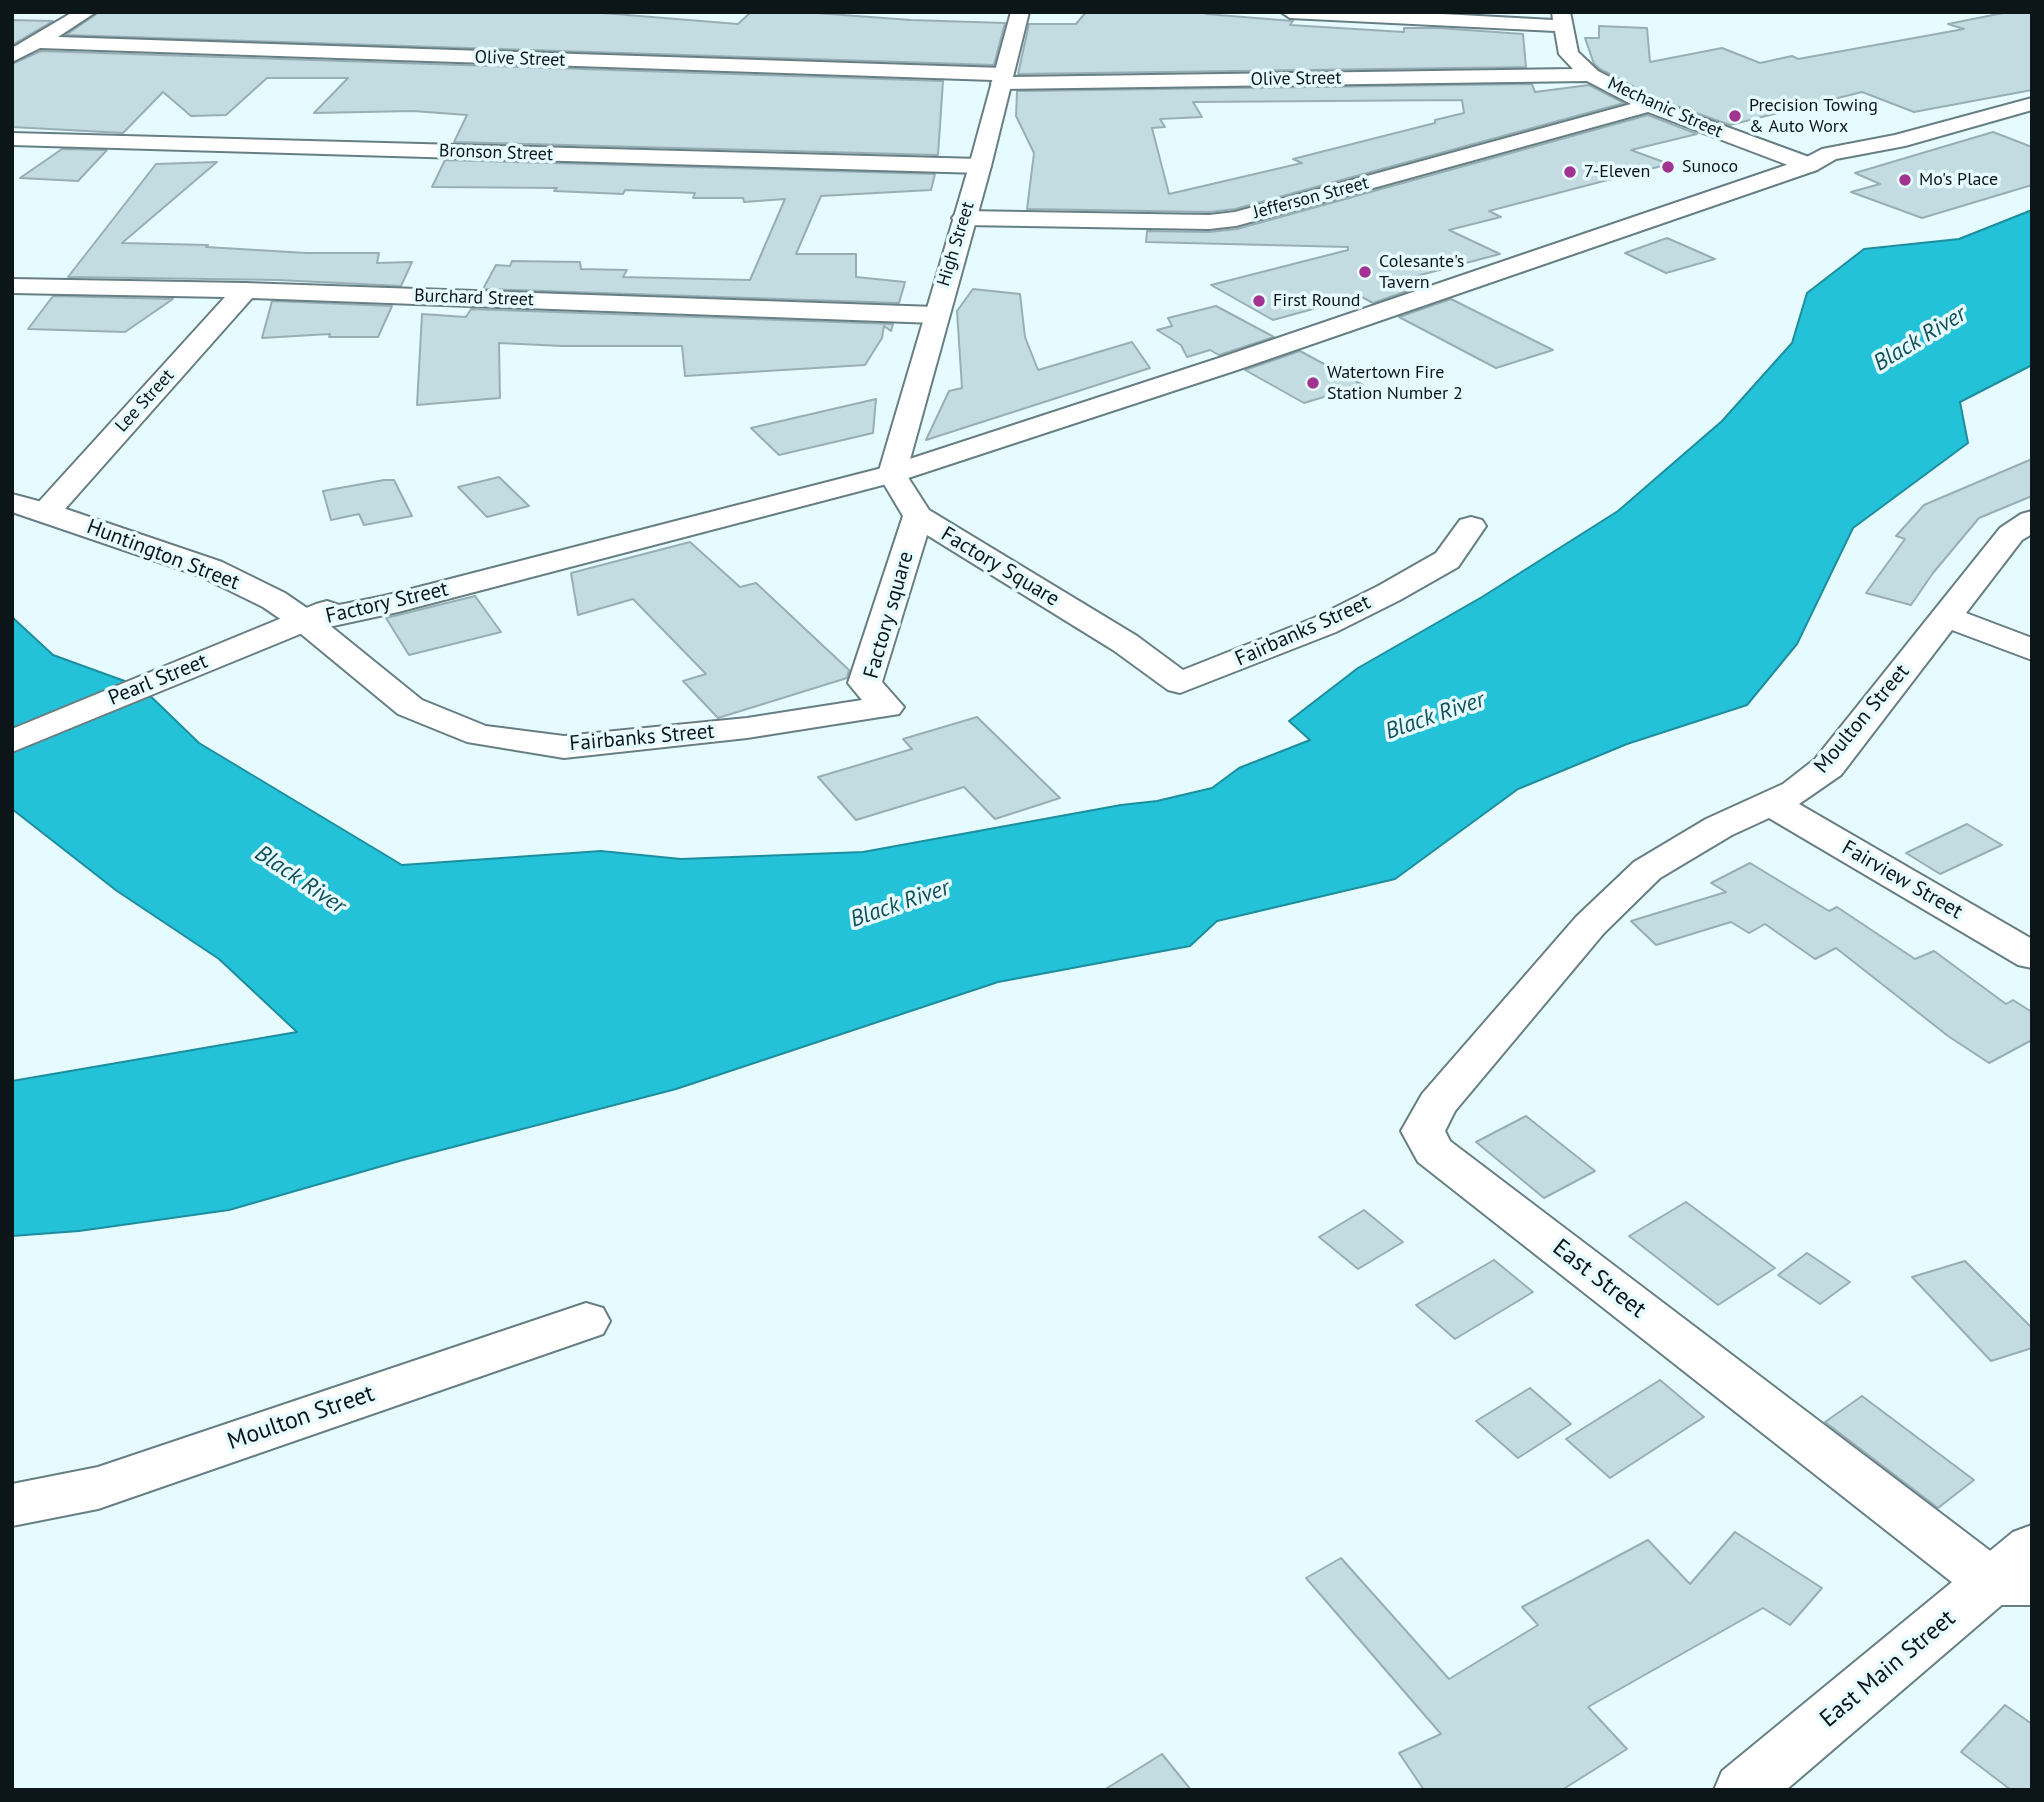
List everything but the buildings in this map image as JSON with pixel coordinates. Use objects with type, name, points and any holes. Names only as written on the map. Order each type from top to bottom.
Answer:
[{"type":"street","points":[[12,56],[87,12]]},
{"type":"street","name":"High Street","points":[[891,474],[980,166],[1020,12]]},
{"type":"street","points":[[1290,12],[1563,19]]},
{"type":"street","name":"Mechanic Street","points":[[1563,19],[1569,54],[1591,75],[1649,105],[1809,165]]},
{"type":"street","name":"Olive Street","points":[[36,42],[1002,79],[1591,75]]},
{"type":"street","points":[[1809,165],[1850,161],[1875,154],[1883,144],[2032,104]]},
{"type":"street","name":"Jefferson Street","points":[[964,218],[1209,222],[1236,219],[1649,105]]},
{"type":"street","name":"Bronson Street","points":[[12,139],[980,166]]},
{"type":"street","name":"Factory Street","points":[[306,622],[387,605],[891,474],[1228,364],[1809,165]]},
{"type":"street","name":"Burchard Street","points":[[12,285],[245,290],[935,315]]},
{"type":"street","name":"Lee Street","points":[[46,512],[245,290]]},
{"type":"street","name":"Factory Square","points":[[891,474],[918,516],[1125,643]]},
{"type":"street","name":"Huntington Street","points":[[12,503],[46,512],[211,569],[274,600],[306,622]]},
{"type":"street","name":"Factory square","points":[[887,708],[865,683],[918,516]]},
{"type":"street","name":"Moulton Street","points":[[1590,925],[1647,870],[1719,827],[1796,792],[1828,767],[2011,534],[2032,520]]},
{"type":"street","name":"Fairbanks Street","points":[[1125,643],[1180,682],[1325,625],[1389,593],[1447,560],[1471,526]]},
{"type":"street","points":[[1945,616],[2032,650]]},
{"type":"street","name":"Pearl Street","points":[[12,742],[306,622]]},
{"type":"street","name":"Fairbanks Street","points":[[306,622],[410,707],[479,735],[564,747],[747,728],[887,708]]},
{"type":"street","name":"Fairview Street","points":[[1772,804],[2032,956]]},
{"type":"street","name":"East Street","points":[[1590,925],[1437,1104],[1423,1131],[1434,1151],[2011,1582]]},
{"type":"street","name":"Moulton Street","points":[[12,1505],[98,1488],[586,1321]]},
{"type":"street","name":"East Main Street","points":[[1743,1790],[2011,1582],[2032,1547]]},
{"type":"water","name":"Black River","points":[[2032,210],[2032,365],[1960,402],[1968,443],[1853,528],[1797,644],[1747,705],[1627,744],[1518,789],[1395,879],[1217,921],[1190,946],[998,982],[676,1089],[403,1160],[229,1210],[79,1231],[12,1236],[12,1081],[297,1032],[219,959],[117,891],[12,809],[12,617],[53,655],[141,687],[199,743],[402,865],[601,851],[681,859],[863,852],[1121,805],[1157,801],[1212,788],[1239,768],[1310,740],[1289,721],[1358,668],[1482,597],[1618,511],[1722,421],[1792,343],[1807,293],[1864,249],[1959,239]]},
{"type":"place","name":"Precision Towing & Auto Worx","points":[[1735,116]]},
{"type":"place","name":"Sunoco","points":[[1668,167]]},
{"type":"place","name":"7-Eleven","points":[[1570,172]]},
{"type":"place","name":"Mo's Place","points":[[1905,180]]},
{"type":"place","name":"Colesante's Tavern","points":[[1365,272]]},
{"type":"place","name":"First Round","points":[[1259,301]]},
{"type":"place","name":"Watertown Fire Station Number 2","points":[[1313,383]]}]
